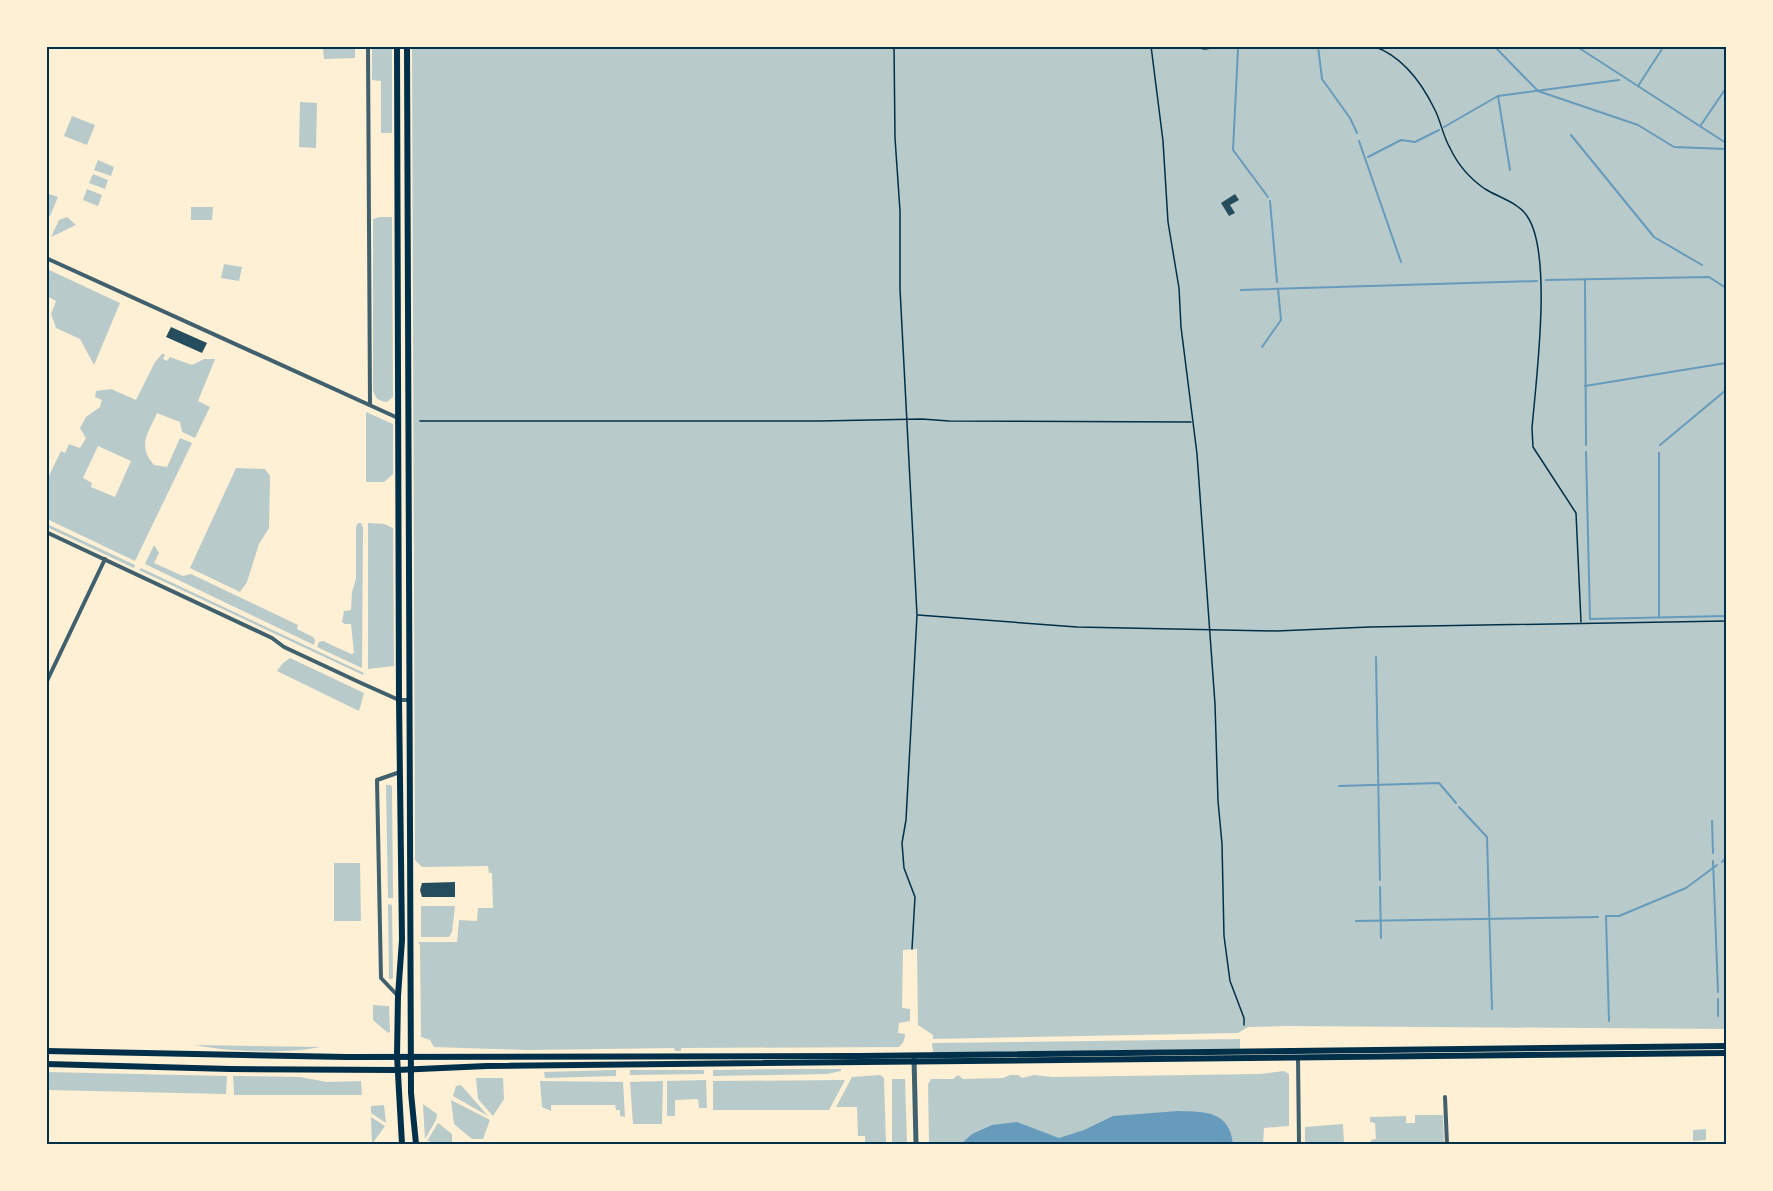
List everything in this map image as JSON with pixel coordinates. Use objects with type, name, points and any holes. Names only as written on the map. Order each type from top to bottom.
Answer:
[{"type":"main road","points":[[397,46],[402,940],[398,996],[397,1070],[401,1143]]},
{"type":"main road","points":[[407,46],[411,1093],[416,1144]]},
{"type":"main road","points":[[46,1064],[230,1069],[397,1070],[487,1066],[1726,1046]]},
{"type":"main road","points":[[46,1052],[914,1059]]},
{"type":"main road","points":[[1298,1054],[1726,1053]]},
{"type":"street","points":[[368,46],[370,405]]},
{"type":"street","points":[[46,258],[399,419]]},
{"type":"street","points":[[46,532],[272,638],[284,647],[399,700],[410,700]]},
{"type":"street","points":[[46,683],[105,559]]},
{"type":"street","points":[[398,996],[381,978],[377,780],[401,772]]},
{"type":"street","points":[[1298,1054],[1299,1144]]},
{"type":"street","points":[[914,1059],[916,1144]]},
{"type":"street","points":[[1445,1097],[1447,1144]]},
{"type":"path","points":[[894,46],[895,138],[900,211],[900,289],[917,615],[906,820],[902,843],[904,868],[915,897],[912,949]]},
{"type":"path","points":[[1151,46],[1164,141],[1168,222],[1179,288],[1197,454],[1215,704],[1224,936],[1230,981],[1244,1017],[1244,1025]]},
{"type":"path","points":[[1187,46],[1205,49],[1224,46]]},
{"type":"path","points":[[1372,46],[1398,60],[1415,77],[1435,110],[1449,147],[1466,174],[1484,188],[1527,214],[1535,232],[1541,276],[1532,428],[1533,447],[1576,513],[1581,623]]},
{"type":"path","points":[[420,421],[907,419],[1192,422]]},
{"type":"path","points":[[917,615],[1077,627],[1277,631],[1726,621]]},
{"type":"shaded area","points":[[321,47],[355,47],[355,58],[324,59]]},
{"type":"shaded area","points":[[372,47],[392,47],[392,133],[381,133],[381,81],[372,80]]},
{"type":"shaded area","points":[[412,47],[1726,47],[1726,1029],[1288,1026],[1248,1027],[1238,1033],[933,1039],[933,1035],[918,1025],[917,949],[903,950],[902,1008],[910,1009],[910,1021],[899,1023],[898,1033],[905,1034],[904,1041],[899,1047],[681,1048],[681,1051],[675,1051],[674,1048],[528,1050],[434,1047],[430,1040],[421,1037],[420,945],[418,942],[457,942],[459,920],[477,921],[478,908],[493,908],[492,873],[489,873],[488,866],[422,867],[415,860]]},
{"type":"shaded area","points":[[300,102],[317,103],[316,148],[299,147]]},
{"type":"shaded area","points":[[72,116],[95,125],[87,145],[64,136]]},
{"type":"shaded area","points":[[98,160],[114,167],[111,176],[94,170]]},
{"type":"shaded area","points":[[93,174],[108,180],[105,189],[89,183]]},
{"type":"shaded area","points":[[87,189],[102,195],[98,206],[83,200]]},
{"type":"shaded area","points":[[46,193],[58,197],[50,216],[47,214]]},
{"type":"shaded area","points":[[191,207],[213,207],[212,220],[191,220]]},
{"type":"shaded area","points":[[67,217],[76,225],[51,237],[59,220]]},
{"type":"shaded area","points":[[392,217],[393,397],[387,402],[377,399],[373,390],[373,219]]},
{"type":"shaded area","points":[[224,264],[242,267],[239,281],[221,278]]},
{"type":"shaded area","points":[[47,269],[120,303],[94,365],[80,339],[56,328],[51,314],[56,301],[47,296]]},
{"type":"shaded area","points":[[162,354],[165,354],[163,359],[167,361],[170,357],[192,365],[204,359],[215,359],[198,401],[210,407],[195,438],[182,432],[180,422],[157,413],[148,433],[146,451],[154,465],[167,467],[180,438],[192,443],[135,561],[47,519],[47,480],[61,451],[65,453],[69,444],[80,448],[86,438],[80,428],[86,417],[100,407],[102,400],[95,397],[96,391],[111,389],[136,400],[155,362]],"holes":[[[98,446],[131,461],[115,497],[91,487],[92,483],[83,478]]]},
{"type":"shaded area","points":[[366,412],[393,424],[393,474],[384,482],[366,482]]},
{"type":"shaded area","points":[[236,468],[265,469],[270,476],[269,528],[259,544],[247,582],[240,592],[190,568]]},
{"type":"shaded area","points":[[358,523],[361,523],[363,528],[362,668],[317,647],[319,642],[323,641],[351,654],[354,653],[351,624],[342,622],[344,611],[351,610],[352,592],[356,579],[356,527]]},
{"type":"shaded area","points":[[368,523],[384,524],[393,528],[394,666],[368,669]]},
{"type":"shaded area","points":[[47,524],[135,565],[134,568],[47,527]]},
{"type":"shaded area","points":[[154,545],[159,553],[154,563],[183,576],[191,574],[298,625],[297,629],[313,637],[314,645],[145,564]]},
{"type":"shaded area","points":[[141,568],[364,673],[363,675],[139,570]]},
{"type":"shaded area","points":[[290,658],[364,693],[359,711],[277,671]]},
{"type":"shaded area","points":[[386,785],[391,785],[392,788],[393,898],[388,898]]},
{"type":"shaded area","points":[[334,863],[360,863],[361,921],[334,921]]},
{"type":"shaded area","points":[[388,904],[392,905],[393,978],[391,979],[389,979]]},
{"type":"shaded area","points":[[421,906],[455,906],[452,932],[449,937],[421,937]]},
{"type":"shaded area","points":[[373,1005],[389,1006],[390,1032],[388,1033],[373,1020]]},
{"type":"shaded area","points":[[1240,1039],[1240,1049],[933,1053],[932,1043]]},
{"type":"shaded area","points":[[195,1045],[320,1047],[292,1051],[258,1051]]},
{"type":"shaded area","points":[[841,1069],[841,1071],[827,1074],[713,1076],[713,1070]]},
{"type":"shaded area","points":[[616,1070],[616,1076],[545,1078],[544,1072]]},
{"type":"shaded area","points":[[630,1070],[704,1070],[704,1074],[630,1075]]},
{"type":"shaded area","points":[[1284,1071],[1289,1074],[1289,1126],[1264,1128],[1263,1144],[929,1144],[928,1084],[931,1079],[953,1079],[958,1075],[963,1079],[1003,1078],[1010,1075],[1018,1075],[1022,1078],[1034,1075],[1052,1077],[1260,1074]]},
{"type":"shaded area","points":[[47,1072],[227,1076],[226,1094],[47,1090]]},
{"type":"shaded area","points":[[880,1075],[884,1078],[886,1144],[865,1144],[865,1136],[858,1136],[857,1107],[836,1107],[852,1077]]},
{"type":"shaded area","points":[[233,1076],[300,1077],[327,1082],[361,1081],[362,1095],[234,1095]]},
{"type":"shaded area","points":[[476,1078],[503,1078],[504,1099],[493,1116],[478,1099]]},
{"type":"shaded area","points":[[892,1079],[905,1079],[907,1144],[892,1144]]},
{"type":"shaded area","points":[[706,1080],[707,1108],[699,1108],[698,1099],[675,1100],[675,1116],[667,1116],[667,1081]]},
{"type":"shaded area","points":[[845,1080],[829,1110],[713,1110],[713,1081]]},
{"type":"shaded area","points":[[540,1081],[623,1082],[625,1117],[620,1116],[620,1110],[616,1110],[615,1105],[551,1105],[551,1111],[542,1107]]},
{"type":"shaded area","points":[[663,1081],[662,1124],[633,1124],[630,1082]]},
{"type":"shaded area","points":[[461,1085],[488,1116],[453,1096],[456,1086]]},
{"type":"shaded area","points":[[451,1100],[490,1120],[483,1139],[472,1139],[454,1124]]},
{"type":"shaded area","points":[[423,1104],[437,1114],[425,1139]]},
{"type":"shaded area","points":[[384,1105],[386,1123],[371,1113],[371,1106]]},
{"type":"shaded area","points":[[1415,1115],[1443,1115],[1444,1144],[1371,1144],[1371,1140],[1376,1139],[1375,1123],[1370,1122],[1370,1117],[1406,1116],[1406,1123],[1415,1123]]},
{"type":"shaded area","points":[[371,1117],[385,1126],[372,1144]]},
{"type":"shaded area","points":[[438,1123],[452,1134],[452,1144],[430,1144],[430,1141],[427,1141]]},
{"type":"shaded area","points":[[1343,1124],[1344,1144],[1305,1144],[1305,1127]]},
{"type":"shaded area","points":[[1706,1129],[1706,1140],[1693,1141],[1693,1130]]},
{"type":"water","points":[[1178,1111],[1206,1113],[1221,1119],[1231,1133],[1233,1144],[961,1144],[972,1134],[992,1125],[1017,1122],[1059,1138],[1084,1130],[1113,1116]]},
{"type":"building","points":[[1235,194],[1239,200],[1230,205],[1235,213],[1229,216],[1221,203]]},
{"type":"building","points":[[171,327],[207,343],[202,353],[166,337]]},
{"type":"building","points":[[455,882],[455,897],[422,897],[420,890],[422,883]]},
{"type":"waterway","points":[[1318,46],[1322,79],[1350,118],[1357,133]]},
{"type":"waterway","points":[[1494,46],[1538,91],[1638,125],[1674,147],[1726,149]]},
{"type":"waterway","points":[[1576,46],[1726,143]]},
{"type":"waterway","points":[[1638,86],[1664,46]]},
{"type":"waterway","points":[[1238,49],[1233,150],[1268,197]]},
{"type":"waterway","points":[[1444,127],[1498,96],[1619,80]]},
{"type":"waterway","points":[[1701,125],[1726,88]]},
{"type":"waterway","points":[[1498,96],[1510,170]]},
{"type":"waterway","points":[[1368,157],[1401,140],[1415,142],[1439,130]]},
{"type":"waterway","points":[[1571,135],[1654,237],[1702,265]]},
{"type":"waterway","points":[[1359,141],[1401,262]]},
{"type":"waterway","points":[[1270,201],[1277,282]]},
{"type":"waterway","points":[[1546,280],[1709,277],[1726,288]]},
{"type":"waterway","points":[[1585,280],[1586,445]]},
{"type":"waterway","points":[[1241,290],[1537,281]]},
{"type":"waterway","points":[[1262,347],[1281,320],[1278,289]]},
{"type":"waterway","points":[[1585,386],[1726,363]]},
{"type":"waterway","points":[[1660,445],[1726,390]]},
{"type":"waterway","points":[[1586,452],[1590,619],[1726,616]]},
{"type":"waterway","points":[[1659,453],[1659,617]]},
{"type":"waterway","points":[[1376,657],[1380,880]]},
{"type":"waterway","points":[[1339,786],[1439,783],[1456,803]]},
{"type":"waterway","points":[[1459,807],[1487,837],[1492,1009]]},
{"type":"waterway","points":[[1712,821],[1713,853]]},
{"type":"waterway","points":[[1722,862],[1726,858]]},
{"type":"waterway","points":[[1713,861],[1718,992]]},
{"type":"waterway","points":[[1609,1021],[1606,916],[1619,916],[1686,888],[1717,865]]},
{"type":"waterway","points":[[1380,887],[1381,938]]},
{"type":"waterway","points":[[1356,921],[1598,917]]},
{"type":"waterway","points":[[1718,999],[1718,1016]]}]
